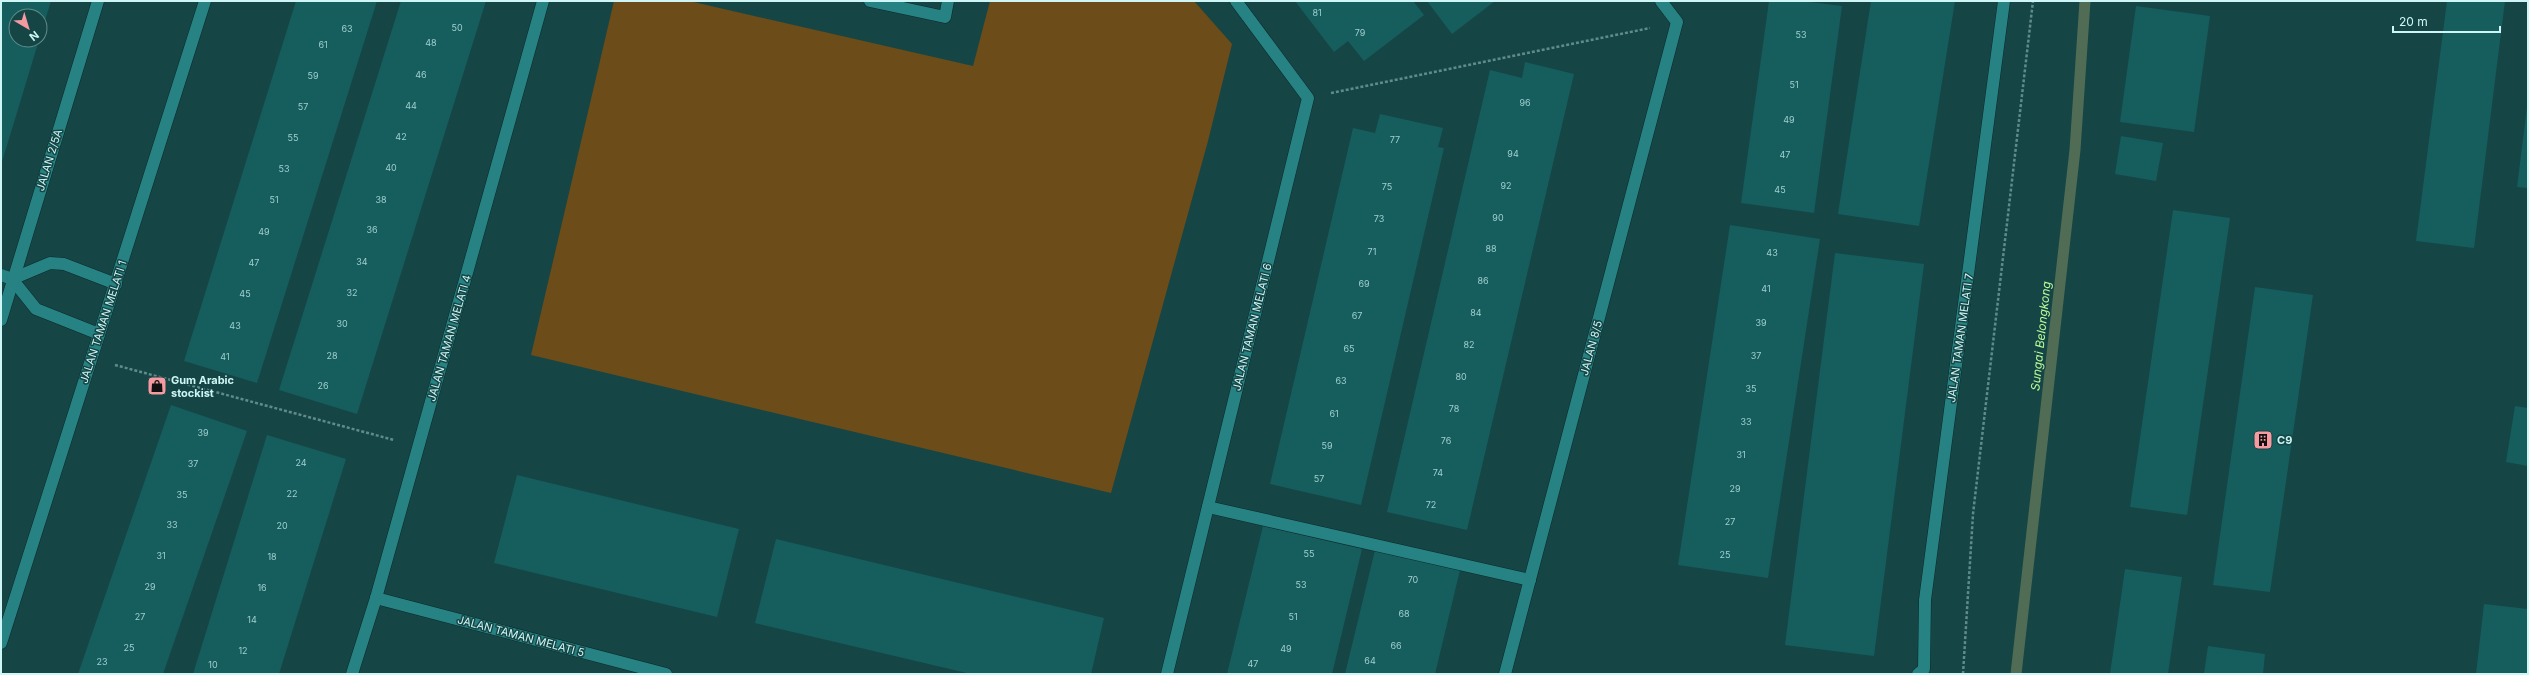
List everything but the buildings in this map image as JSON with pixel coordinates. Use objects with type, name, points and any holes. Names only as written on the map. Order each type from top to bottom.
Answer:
[{"type":"street","name":"JALAN 2/5A","points":[[1,320],[6,277],[98,1]]},
{"type":"street","name":"JALAN TAMAN MELATI 1","points":[[1,643],[205,1]]},
{"type":"street","name":"JALAN TAMAN MELATI 4","points":[[352,674],[376,598],[543,1]]},
{"type":"street","points":[[870,1],[945,17],[948,1]]},
{"type":"street","points":[[1236,1],[1308,98]]},
{"type":"street","points":[[1661,1],[1678,22]]},
{"type":"street","name":"JALAN TAMAN MELATI 7","points":[[1918,674],[1924,669],[1925,600],[2004,1]]},
{"type":"street","name":"JALAN 8/5","points":[[1505,674],[1678,22]]},
{"type":"street","name":"JALAN TAMAN MELATI 6","points":[[1167,674],[1308,98]]},
{"type":"street","points":[[99,334],[36,309],[6,277],[50,263],[64,264],[116,284]]},
{"type":"street","points":[[1208,507],[1530,580]]},
{"type":"street","name":"JALAN TAMAN MELATI 5","points":[[376,598],[666,674]]},
{"type":"path","points":[[1962,674],[1973,514],[2033,1]]},
{"type":"path","points":[[1308,98],[1678,22]]},
{"type":"path","points":[[91,358],[418,446]]},
{"type":"shaded area","points":[[614,1],[689,1],[973,66],[990,1],[1194,1],[1232,44],[1208,141],[1111,493],[531,355]]},
{"type":"waterway","name":"Sungai Belongkong","points":[[2016,674],[2075,150],[2085,1]]},
{"type":"place","name":"Gum Arabic stockist","points":[[157,386]]},
{"type":"place","name":"C9","points":[[2263,440]]}]
